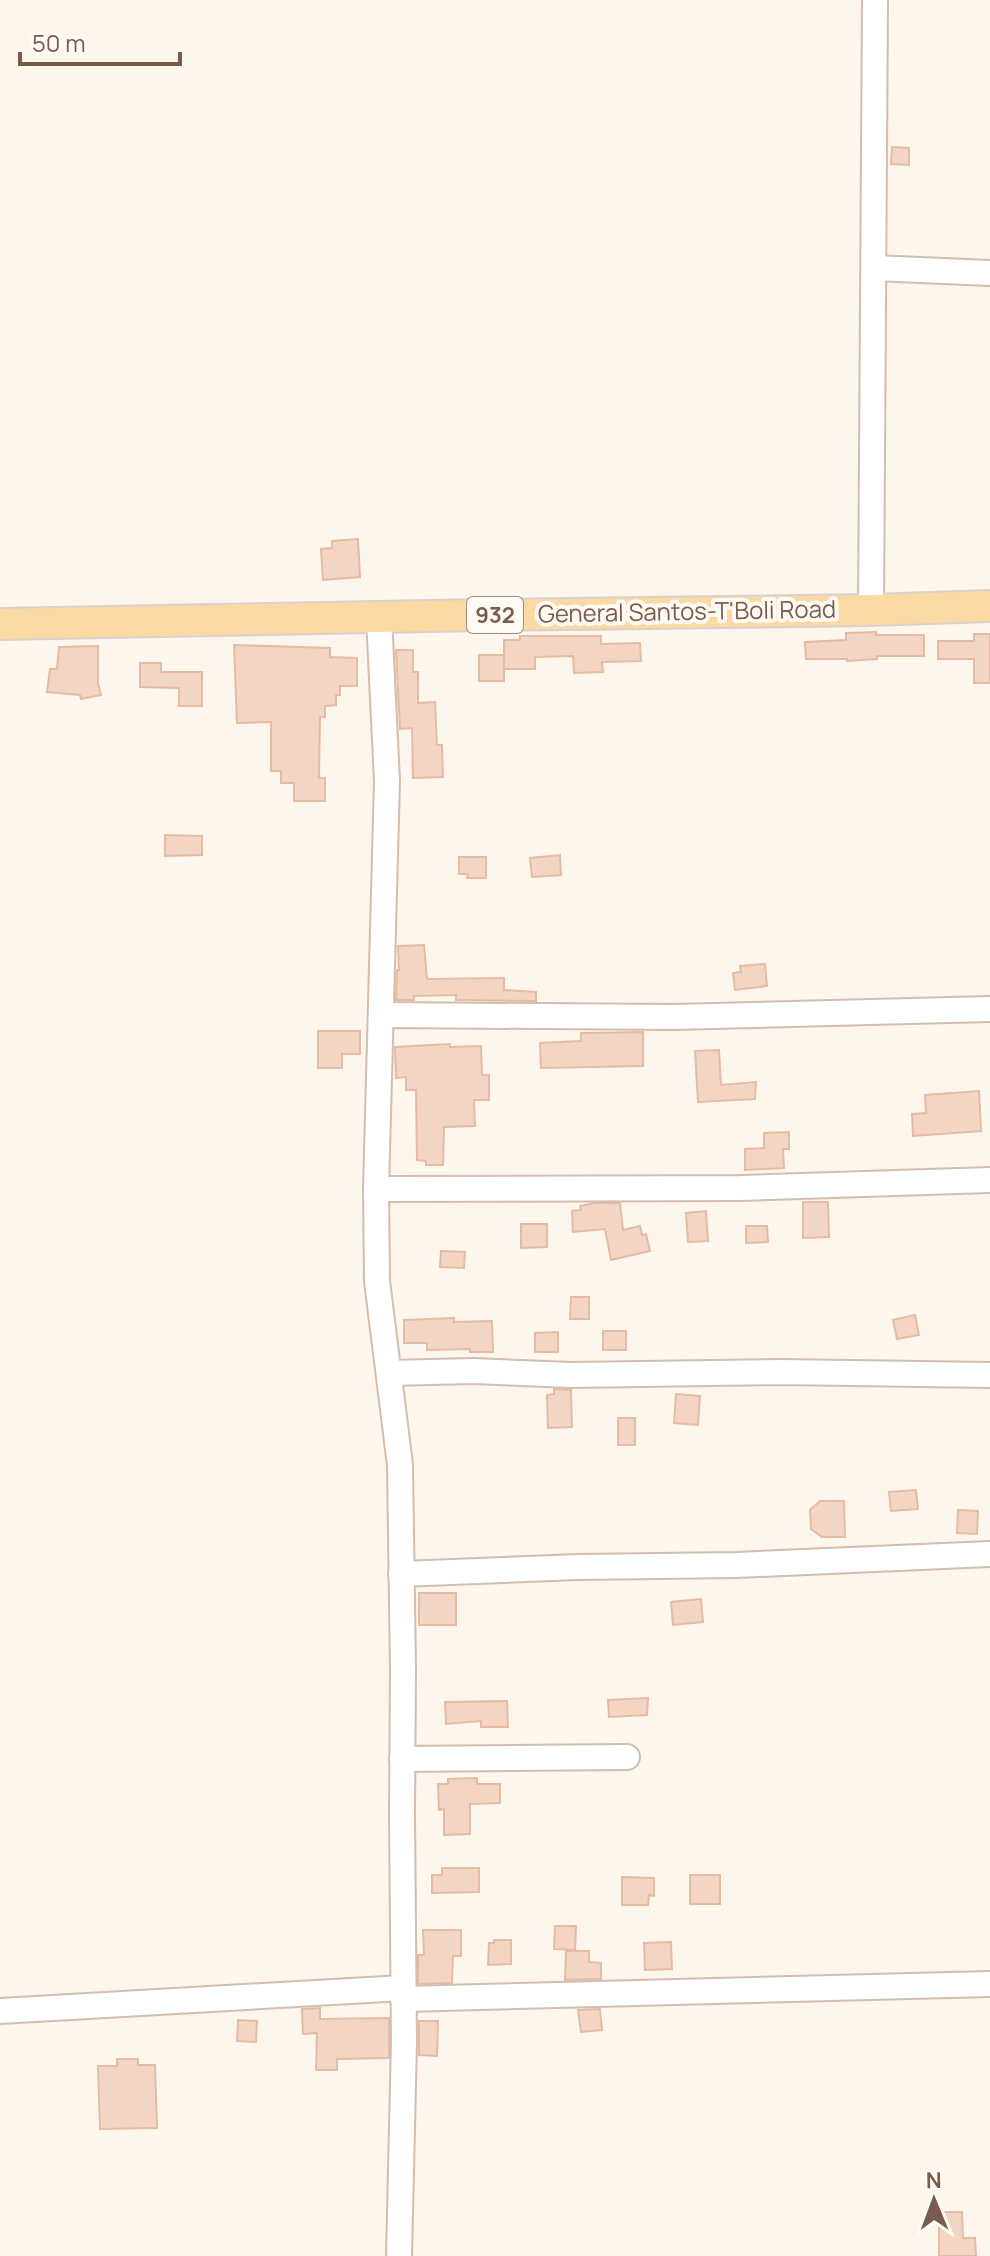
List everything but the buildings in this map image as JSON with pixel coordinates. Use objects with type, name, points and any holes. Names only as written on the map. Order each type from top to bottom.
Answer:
[{"type":"main road","name":"General Santos-T'Boli Road","points":[[0,624],[990,606]]},
{"type":"street","points":[[871,610],[875,0]]},
{"type":"street","points":[[874,268],[990,273]]},
{"type":"street","points":[[379,617],[387,781],[376,1189],[377,1281],[400,1465],[404,2042],[399,2256]]},
{"type":"street","points":[[381,1015],[674,1017],[990,1009]]},
{"type":"street","points":[[376,1189],[740,1188],[990,1180]]},
{"type":"street","points":[[389,1373],[990,1375]]},
{"type":"street","points":[[401,1574],[990,1554]]},
{"type":"street","points":[[402,1759],[627,1757]]},
{"type":"street","points":[[0,2011],[403,1994],[990,1984]]}]
